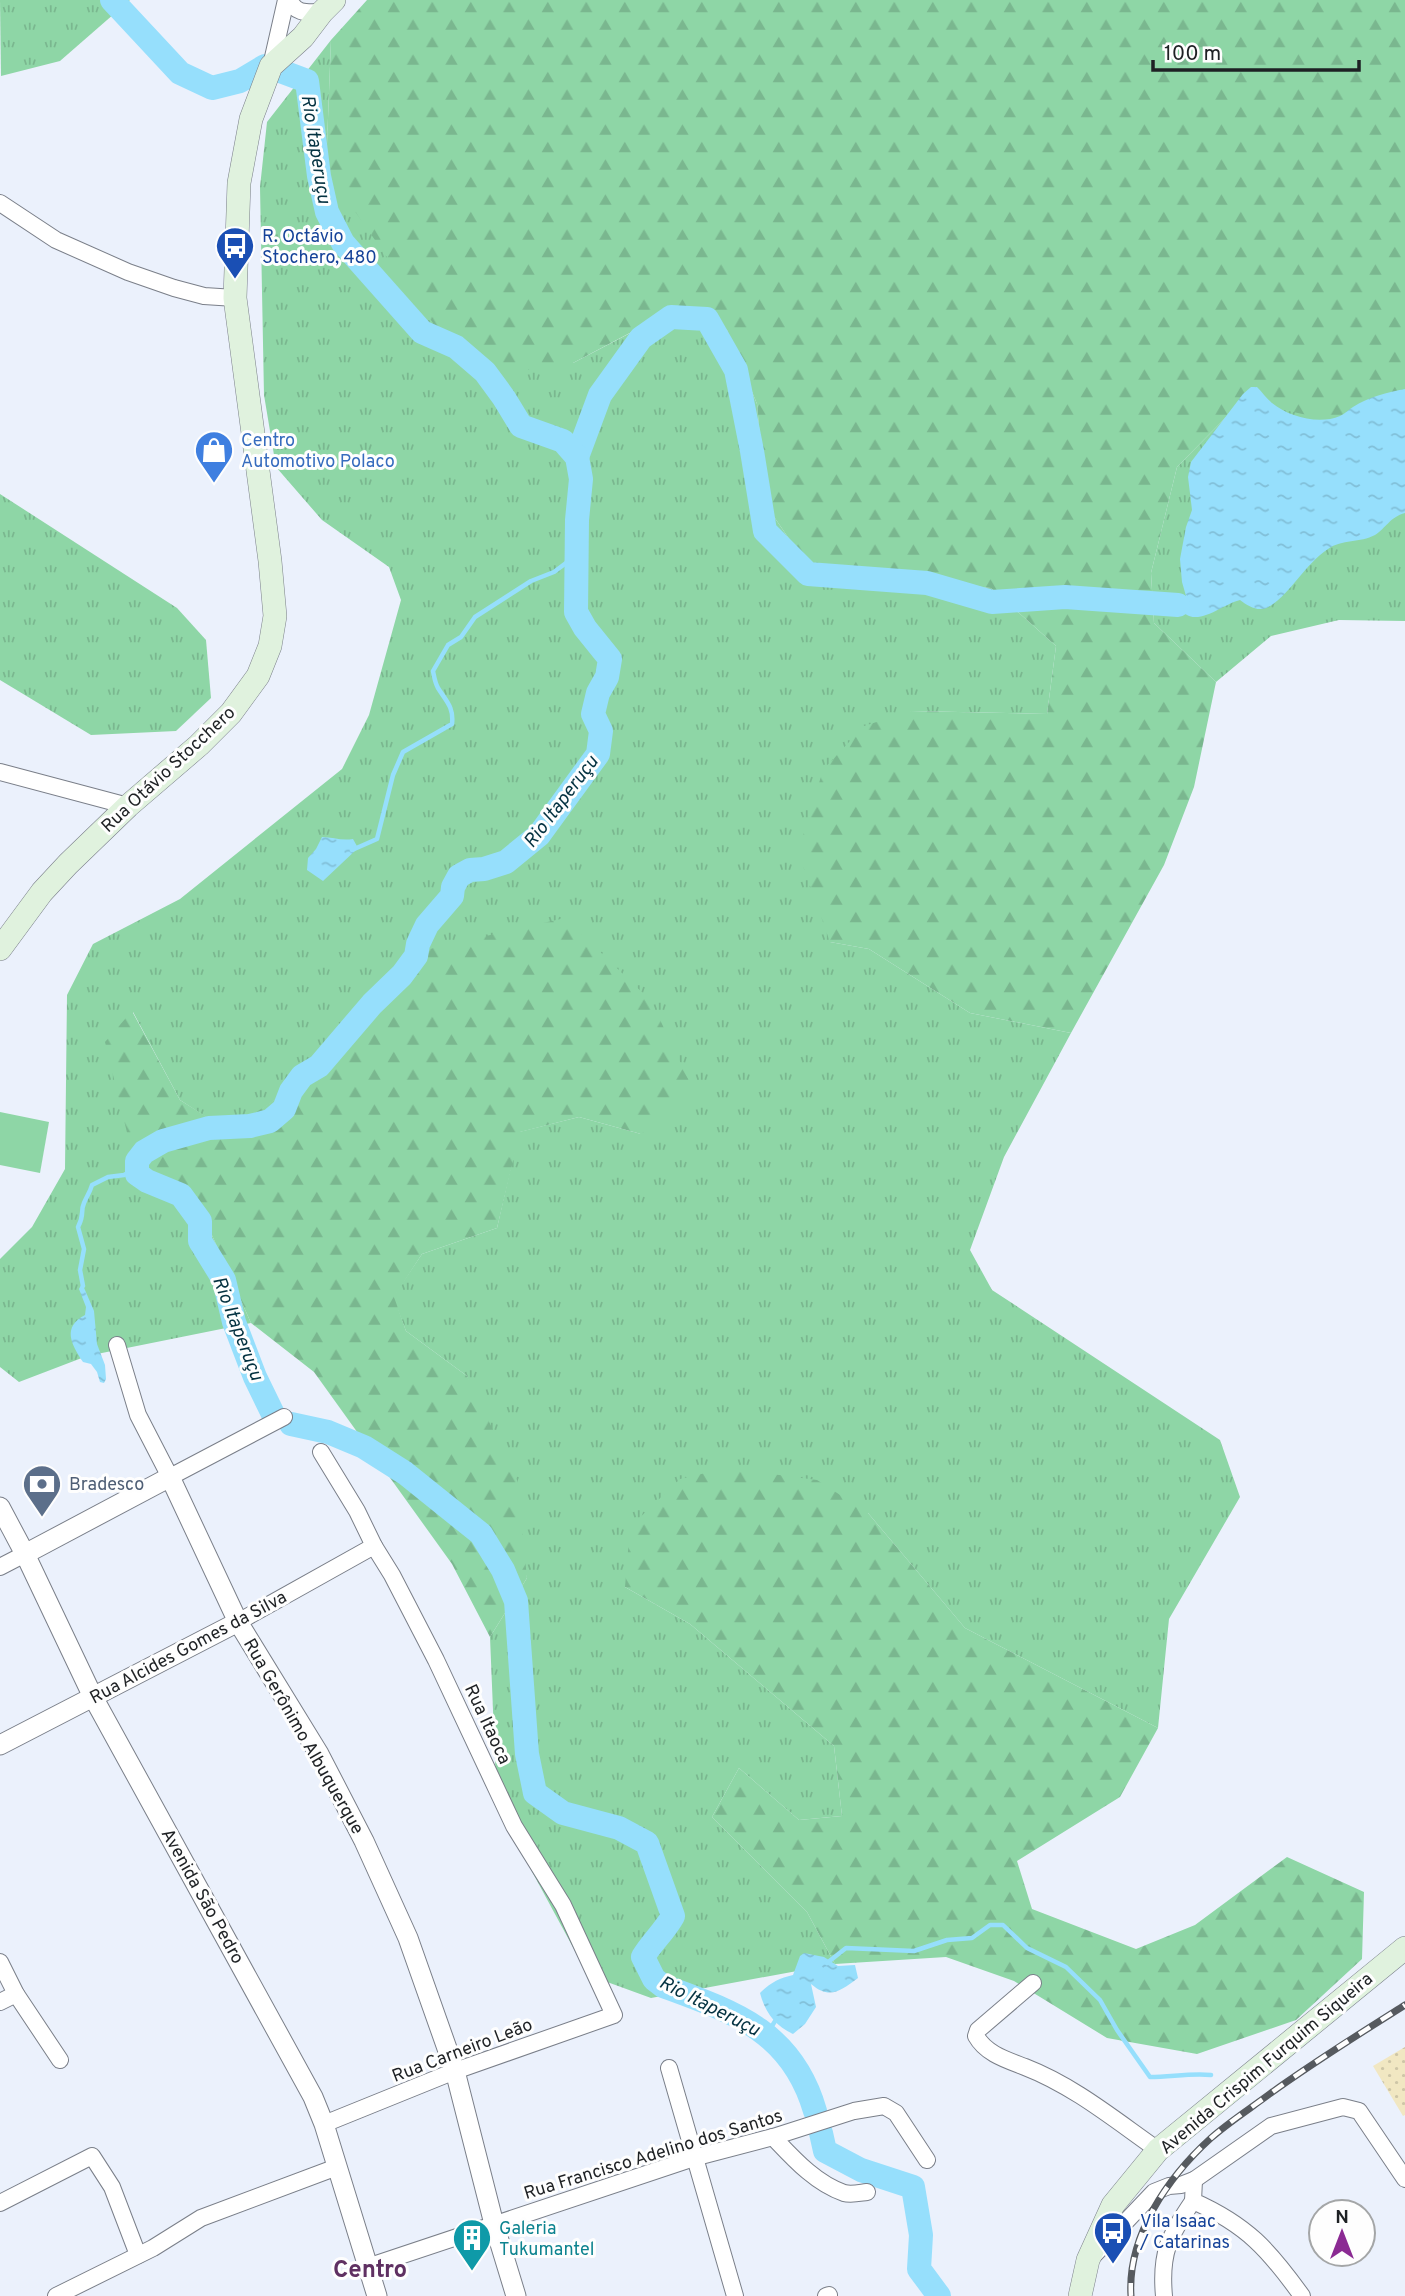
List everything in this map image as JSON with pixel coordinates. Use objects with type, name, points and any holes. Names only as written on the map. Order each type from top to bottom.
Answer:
[{"type":"main road","points":[[271,66],[303,37],[328,6]]},
{"type":"main road","name":"Rua Otávio Stocchero","points":[[0,949],[42,892],[128,806],[199,745],[231,713],[258,676],[270,646],[275,616],[270,561],[235,298],[242,159],[251,120],[271,66]]},
{"type":"main road","name":"Avenida Crispim Furquim Siqueira","points":[[1080,2296],[1088,2260],[1113,2205],[1158,2150],[1405,1948]]},
{"type":"street","points":[[288,0],[300,12],[328,6]]},
{"type":"street","points":[[271,66],[288,0]]},
{"type":"street","points":[[1,200],[56,240],[128,272],[204,296],[235,298]]},
{"type":"street","points":[[0,772],[128,806]]},
{"type":"street","name":"Rua Gerônimo Albuquerque","points":[[117,1345],[138,1415],[238,1622],[319,1754],[364,1841],[408,1938],[455,2071],[494,2224],[516,2296]]},
{"type":"street","points":[[0,1567],[284,1417]]},
{"type":"street","name":"Rua Itaoca","points":[[321,1452],[392,1575],[436,1660],[514,1826],[563,1905],[614,2015]]},
{"type":"street","name":"Avenida São Pedro","points":[[0,1507],[93,1697],[306,2085],[324,2124],[377,2296]]},
{"type":"street","name":"Rua Alcides Gomes da Silva","points":[[0,1745],[238,1622],[374,1546]]},
{"type":"street","points":[[0,1962],[16,1994],[60,2060]]},
{"type":"street","points":[[1033,1983],[978,2030],[975,2036],[979,2042],[995,2054],[1038,2072],[1079,2094],[1158,2150]]},
{"type":"street","points":[[0,2002],[16,1994]]},
{"type":"street","name":"Rua Carneiro Leão","points":[[324,2124],[455,2071],[614,2015]]},
{"type":"street","points":[[669,2068],[735,2296]]},
{"type":"street","name":"Rua Francisco Adelino dos Santos","points":[[368,2267],[696,2157],[773,2137],[854,2111],[884,2106],[896,2113],[927,2160]]},
{"type":"street","points":[[1088,2260],[1154,2192],[1194,2180],[1271,2126],[1343,2107],[1359,2111],[1405,2179]]},
{"type":"street","points":[[773,2137],[796,2162],[825,2183],[846,2194],[867,2192]]},
{"type":"street","points":[[0,2203],[92,2157],[112,2187],[138,2255]]},
{"type":"street","points":[[56,2296],[153,2248],[201,2218],[337,2167]]},
{"type":"street","points":[[1164,2296],[1165,2253],[1174,2229],[1193,2201],[1194,2180]]},
{"type":"street","points":[[1193,2201],[1222,2214],[1246,2231],[1277,2260],[1302,2296]]},
{"type":"green space","points":[[0,0],[130,0],[60,61],[1,76]]},
{"type":"green space","points":[[367,0],[1405,0],[1405,398],[1335,421],[1242,401],[1177,467],[1151,573],[1154,623],[1216,682],[1194,787],[1164,865],[1071,1033],[970,1013],[869,949],[830,942],[798,852],[823,770],[864,726],[911,711],[1047,714],[1056,646],[991,588],[809,568],[766,505],[757,404],[727,330],[679,307],[573,363],[515,372],[454,353],[326,170],[331,40]]},
{"type":"green space","points":[[331,40],[326,170],[573,363],[680,307],[727,330],[757,404],[766,505],[809,568],[991,588],[1056,646],[1047,714],[911,711],[830,942],[869,949],[970,1013],[1071,1033],[1004,1157],[970,1250],[992,1290],[1220,1440],[1240,1497],[1169,1619],[1158,1728],[965,1628],[868,1513],[625,1587],[690,1624],[834,1746],[842,1816],[799,1820],[739,1768],[712,1817],[807,1912],[835,1964],[651,1998],[588,1975],[497,1807],[490,1637],[527,1578],[467,1376],[406,1331],[393,1297],[422,1254],[497,1228],[519,1132],[579,1117],[641,1134],[391,970],[332,1060],[229,1132],[180,1100],[133,1012],[131,1149],[211,1233],[251,1323],[87,1356],[19,1382],[0,1367],[0,1259],[32,1227],[65,1169],[67,995],[93,944],[180,899],[342,769],[369,715],[401,600],[389,567],[322,520],[276,467],[264,395],[260,187],[267,122]]},
{"type":"green space","points":[[1405,398],[1405,621],[1339,620],[1271,636],[1216,682],[1154,623],[1151,573],[1177,467],[1242,401]]},
{"type":"green space","points":[[0,494],[177,608],[206,640],[211,698],[176,731],[91,735],[0,680]]},
{"type":"green space","points":[[565,918],[651,1001],[695,1093],[641,1134],[579,1117],[520,1132],[497,1228],[422,1254],[394,1297],[406,1331],[467,1376],[517,1480],[527,1578],[490,1637],[452,1564],[314,1372],[251,1323],[211,1233],[131,1149],[105,1042],[132,1011],[180,1100],[229,1131],[332,1060],[391,970],[421,951]]},
{"type":"green space","points":[[0,1112],[49,1122],[40,1173],[0,1165]]},
{"type":"green space","points":[[727,1468],[817,1480],[868,1513],[965,1628],[1158,1728],[1120,1797],[1017,1861],[1032,1909],[1136,1949],[1195,1925],[1287,1857],[1364,1892],[1362,1959],[1296,2020],[1197,2054],[1107,2038],[1014,1981],[946,1957],[835,1964],[807,1912],[712,1817],[739,1768],[799,1820],[842,1816],[834,1746],[690,1624],[625,1587],[630,1527],[680,1479]]},
{"type":"sand","points":[[1405,2047],[1405,2115],[1403,2116],[1373,2066]]},
{"type":"water","points":[[1251,387],[1257,387],[1279,408],[1314,420],[1332,419],[1359,403],[1405,389],[1405,513],[1375,535],[1328,549],[1312,562],[1285,594],[1266,608],[1255,608],[1240,600],[1208,614],[1191,617],[1178,605],[1186,596],[1180,559],[1192,510],[1188,477],[1191,462]]},
{"type":"water","points":[[322,837],[353,839],[358,848],[323,881],[307,870],[308,858]]},
{"type":"water","points":[[82,1283],[94,1311],[97,1344],[105,1365],[104,1383],[100,1382],[91,1364],[83,1362],[72,1342],[73,1325],[85,1315],[86,1307],[79,1289]]},
{"type":"water","points":[[804,1953],[824,1957],[838,1966],[855,1965],[858,1978],[846,1987],[829,1993],[811,1984],[816,2007],[805,2024],[793,2034],[772,2018],[760,1993],[775,1981],[793,1975],[800,1956]]},
{"type":"waterway","name":"Rio Itaperuçu","points":[[112,0],[180,73],[212,88],[240,81],[265,66]]},
{"type":"waterway","name":"Rio Itaperuçu","points":[[273,1414],[255,1377],[234,1322],[224,1280],[200,1241],[200,1221],[181,1195],[137,1174],[137,1161],[144,1152],[163,1141],[209,1128],[250,1126],[270,1121],[284,1109],[291,1091],[302,1076],[319,1066],[372,1004],[402,975],[416,956],[418,944],[427,925],[452,896],[459,876],[470,870],[506,862],[539,835],[598,754],[601,731],[593,714],[598,693],[607,677],[610,659],[576,612],[577,520],[581,479],[577,457],[563,441],[521,426],[485,372],[456,347],[422,332],[343,243],[327,212],[319,176],[307,81],[283,72]]},
{"type":"waterway","points":[[577,457],[600,395],[641,338],[671,317],[707,319],[736,370],[765,531],[808,574],[927,583],[992,602],[1065,597],[1178,605]]},
{"type":"waterway","points":[[352,850],[377,839],[393,775],[403,752],[452,724],[451,709],[437,686],[433,671],[448,645],[461,637],[475,617],[531,581],[554,572],[566,563],[577,549]]},
{"type":"waterway","points":[[83,1286],[80,1270],[84,1249],[78,1227],[92,1185],[137,1168]]},
{"type":"waterway","name":"Rio Itaperuçu","points":[[291,1424],[328,1432],[364,1447],[405,1473],[481,1534],[503,1570],[516,1601],[527,1754],[535,1793],[563,1813],[619,1828],[647,1843],[673,1916],[643,1957],[654,1979],[663,1986],[736,2016],[776,2043],[792,2061],[805,2084],[815,2111]]},
{"type":"waterway","points":[[827,1963],[846,1948],[914,1951],[947,1940],[972,1938],[990,1925],[1003,1925],[1027,1948],[1066,1967],[1100,2000],[1150,2077],[1211,2075]]},
{"type":"waterway","points":[[767,2034],[777,2018]]},
{"type":"waterway","name":"Rio Itaperuçu","points":[[821,2133],[825,2151],[861,2170],[913,2187],[921,2235],[919,2269],[939,2296]]},
{"type":"railway","points":[[1131,2296],[1136,2251],[1143,2230],[1166,2189],[1195,2154],[1225,2126],[1287,2082],[1405,2005]]},
{"type":"place","name":"R. Octávio Stochero, 480","points":[[235,280]]},
{"type":"place","name":"Centro Automotivo Polaco","points":[[214,484]]},
{"type":"place","name":"Bradesco","points":[[42,1518]]},
{"type":"place","name":"Vila Isaac / Catarinas","points":[[1113,2265]]},
{"type":"place","name":"Galeria Tukumantel","points":[[472,2272]]},
{"type":"district","name":"Centro","points":[[370,2269]]}]
